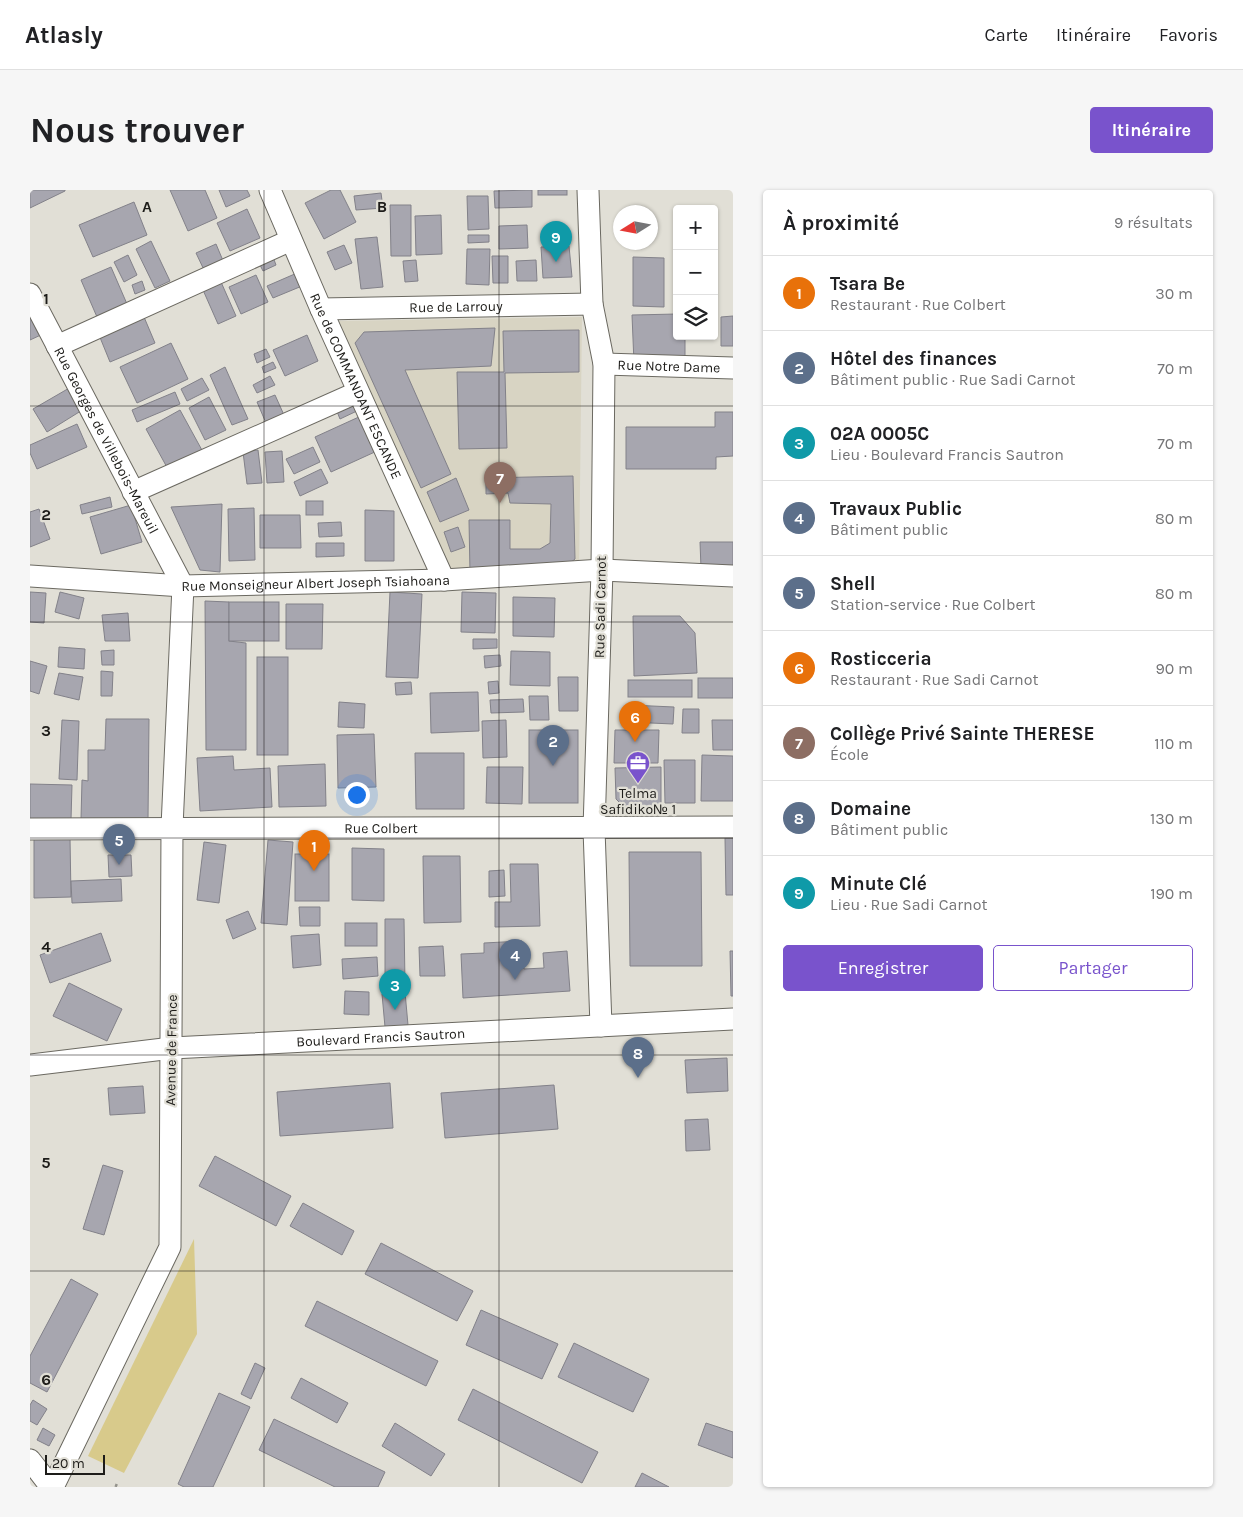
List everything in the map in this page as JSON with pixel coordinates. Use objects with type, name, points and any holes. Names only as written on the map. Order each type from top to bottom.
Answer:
[{"type":"street","name":"Rue de COMMANDANT ESCANDE","points":[[270,190],[358,392],[444,580]]},
{"type":"street","name":"Rue Sadi Carnot","points":[[588,190],[592,304],[604,364],[602,570],[594,829],[601,1026]]},
{"type":"street","points":[[57,346],[291,240]]},
{"type":"street","name":"Rue Georges de Villebois-Mareuil","points":[[30,294],[183,586]]},
{"type":"street","name":"Rue de Larrouy","points":[[321,309],[592,304]]},
{"type":"street","name":"Rue Notre Dame","points":[[604,364],[733,368]]},
{"type":"street","points":[[134,492],[358,392]]},
{"type":"street","name":"Rue Monseigneur Albert Joseph Tsiahoana","points":[[30,576],[183,586],[444,580],[602,570],[733,576]]},
{"type":"street","name":"Avenue de France","points":[[52,1487],[170,1247],[168,1175],[172,1048],[172,827],[183,586]]},
{"type":"street","name":"Rue Colbert","points":[[30,829],[172,827],[594,829],[733,827]]},
{"type":"street","name":"Boulevard Francis Sautron","points":[[30,1065],[172,1048],[733,1019]]},
{"type":"street","points":[[30,1460],[52,1487]]},
{"type":"path","points":[[115,1485],[120,1487]]},
{"type":"shaded area","points":[[582,317],[579,575],[452,571],[336,321]]},
{"type":"shaded area","points":[[194,1239],[197,1334],[124,1473],[88,1456]]},
{"type":"building","points":[[30,190],[65,190],[65,191],[30,208]]},
{"type":"building","points":[[170,190],[205,190],[217,218],[188,231]]},
{"type":"building","points":[[219,190],[247,190],[250,196],[226,207]]},
{"type":"building","points":[[331,190],[340,190],[356,222],[324,239],[305,203]]},
{"type":"building","points":[[532,190],[532,207],[495,208],[494,191]]},
{"type":"building","points":[[538,190],[567,190],[567,195],[538,195]]},
{"type":"building","points":[[381,193],[383,208],[356,210],[354,196]]},
{"type":"building","points":[[467,196],[488,196],[489,229],[468,230]]},
{"type":"building","points":[[134,202],[147,235],[93,257],[79,225]]},
{"type":"building","points":[[390,205],[411,205],[411,256],[391,256]]},
{"type":"building","points":[[247,209],[260,238],[230,251],[217,223]]},
{"type":"building","points":[[441,215],[442,254],[416,255],[415,216]]},
{"type":"building","points":[[527,225],[528,248],[499,249],[499,226]]},
{"type":"building","points":[[468,235],[489,235],[489,242],[468,243]]},
{"type":"building","points":[[377,237],[383,287],[361,289],[355,239]]},
{"type":"building","points":[[151,241],[170,281],[155,288],[136,249]]},
{"type":"building","points":[[216,244],[224,263],[205,272],[196,253]]},
{"type":"building","points":[[344,245],[352,263],[335,270],[327,252]]},
{"type":"building","points":[[569,246],[572,277],[543,278],[541,247]]},
{"type":"building","points":[[467,249],[490,249],[489,285],[466,284]]},
{"type":"building","points":[[128,255],[137,275],[124,282],[114,262]]},
{"type":"building","points":[[492,256],[508,256],[508,283],[493,283]]},
{"type":"building","points":[[273,257],[276,265],[263,271],[259,263]]},
{"type":"building","points":[[633,257],[664,258],[664,307],[633,306]]},
{"type":"building","points":[[416,260],[418,281],[405,282],[403,261]]},
{"type":"building","points":[[536,260],[537,281],[517,281],[516,261]]},
{"type":"building","points":[[111,267],[127,304],[97,317],[81,280]]},
{"type":"building","points":[[297,273],[302,286],[273,298],[267,286]]},
{"type":"building","points":[[256,275],[268,302],[241,314],[229,287]]},
{"type":"building","points":[[142,281],[145,290],[135,294],[132,285]]},
{"type":"building","points":[[221,282],[236,316],[218,324],[203,290]]},
{"type":"building","points":[[673,314],[673,340],[685,340],[685,362],[634,363],[632,315]]},
{"type":"building","points":[[35,315],[43,334],[30,340],[30,317]]},
{"type":"building","points":[[733,316],[733,346],[721,346],[721,317]]},
{"type":"building","points":[[144,317],[155,343],[110,362],[99,335]]},
{"type":"building","points":[[495,328],[491,366],[405,370],[451,474],[421,488],[355,343],[364,332]]},
{"type":"building","points":[[579,330],[579,372],[505,373],[507,448],[459,449],[457,372],[504,372],[503,331]]},
{"type":"building","points":[[307,335],[318,361],[285,376],[273,350]]},
{"type":"building","points":[[171,343],[188,379],[137,403],[120,367]]},
{"type":"building","points":[[266,349],[270,357],[257,363],[254,354]]},
{"type":"building","points":[[273,362],[276,368],[264,373],[262,367]]},
{"type":"building","points":[[225,367],[248,419],[232,425],[210,375]]},
{"type":"building","points":[[270,376],[275,385],[257,393],[253,385]]},
{"type":"building","points":[[202,378],[209,390],[187,401],[181,389]]},
{"type":"building","points":[[71,387],[84,409],[47,432],[33,409]]},
{"type":"building","points":[[175,392],[180,404],[137,422],[132,410]]},
{"type":"building","points":[[275,395],[284,415],[266,423],[257,402]]},
{"type":"building","points":[[209,397],[226,430],[205,440],[189,408]]},
{"type":"building","points":[[354,400],[359,410],[340,419],[336,409]]},
{"type":"building","points":[[180,410],[203,452],[169,471],[146,429]]},
{"type":"building","points":[[715,412],[733,412],[733,456],[716,457],[716,469],[626,469],[626,427],[715,427]]},
{"type":"building","points":[[361,416],[377,451],[331,472],[315,437]]},
{"type":"building","points":[[77,424],[87,447],[37,469],[30,453],[30,445]]},
{"type":"building","points":[[313,447],[320,462],[294,474],[286,459]]},
{"type":"building","points":[[258,450],[262,483],[247,484],[243,452]]},
{"type":"building","points":[[282,451],[284,482],[267,483],[265,452]]},
{"type":"building","points":[[321,469],[328,483],[300,496],[294,482]]},
{"type":"building","points":[[573,476],[575,559],[558,573],[470,573],[469,520],[510,520],[510,549],[540,549],[550,543],[551,504],[510,503],[508,493],[486,494],[486,478]]},
{"type":"building","points":[[456,478],[469,510],[440,522],[427,492]]},
{"type":"building","points":[[110,497],[112,507],[82,514],[80,505]]},
{"type":"building","points":[[306,501],[323,501],[323,515],[306,515]]},
{"type":"building","points":[[222,504],[220,572],[200,570],[171,507]]},
{"type":"building","points":[[131,505],[142,542],[101,554],[90,517]]},
{"type":"building","points":[[254,508],[255,560],[229,561],[228,509]]},
{"type":"building","points":[[39,509],[50,539],[30,547],[30,512]]},
{"type":"building","points":[[365,510],[394,511],[394,561],[365,561]]},
{"type":"building","points":[[260,515],[300,515],[301,548],[260,548]]},
{"type":"building","points":[[341,522],[342,536],[319,537],[318,523]]},
{"type":"building","points":[[458,527],[465,547],[451,552],[444,532]]},
{"type":"building","points":[[700,542],[733,542],[733,568],[701,568]]},
{"type":"building","points":[[316,543],[344,543],[344,556],[316,557]]},
{"type":"building","points":[[30,592],[46,593],[44,623],[30,622]]},
{"type":"building","points":[[60,592],[84,598],[79,619],[55,612]]},
{"type":"building","points":[[390,592],[422,594],[418,678],[386,677]]},
{"type":"building","points":[[462,592],[496,593],[495,633],[461,632]]},
{"type":"building","points":[[513,597],[555,598],[554,637],[513,636]]},
{"type":"building","points":[[205,601],[229,602],[229,641],[246,643],[246,750],[206,750]]},
{"type":"building","points":[[229,602],[279,602],[279,641],[229,641]]},
{"type":"building","points":[[286,604],[323,604],[322,649],[286,649]]},
{"type":"building","points":[[128,613],[130,641],[105,641],[102,615]]},
{"type":"building","points":[[633,616],[680,616],[695,633],[697,673],[634,676]]},
{"type":"building","points":[[473,639],[497,639],[497,648],[473,649]]},
{"type":"building","points":[[59,647],[85,649],[84,669],[58,667]]},
{"type":"building","points":[[114,650],[114,665],[102,665],[101,651]]},
{"type":"building","points":[[511,651],[550,652],[550,686],[510,685]]},
{"type":"building","points":[[500,655],[501,666],[485,668],[484,656]]},
{"type":"building","points":[[257,657],[288,657],[288,755],[257,755]]},
{"type":"building","points":[[30,661],[47,666],[39,694],[30,691]]},
{"type":"building","points":[[101,671],[113,672],[112,696],[101,696]]},
{"type":"building","points":[[59,673],[83,677],[79,700],[54,694]]},
{"type":"building","points":[[558,677],[578,677],[578,711],[559,711]]},
{"type":"building","points":[[698,678],[733,678],[733,698],[698,698]]},
{"type":"building","points":[[628,680],[692,680],[692,697],[628,697]]},
{"type":"building","points":[[498,681],[499,693],[489,694],[488,682]]},
{"type":"building","points":[[411,682],[412,694],[396,695],[395,683]]},
{"type":"building","points":[[478,692],[479,731],[431,733],[430,693]]},
{"type":"building","points":[[529,696],[548,696],[549,720],[530,720]]},
{"type":"building","points":[[523,699],[524,712],[491,713],[490,700]]},
{"type":"building","points":[[339,702],[365,704],[364,728],[338,727]]},
{"type":"building","points":[[630,705],[674,707],[673,724],[629,722]]},
{"type":"building","points":[[683,709],[699,709],[699,733],[682,733]]},
{"type":"building","points":[[106,719],[149,719],[148,820],[81,819],[82,780],[88,781],[88,750],[105,750]]},
{"type":"building","points":[[62,720],[79,721],[77,780],[59,779]]},
{"type":"building","points":[[506,720],[507,757],[483,758],[482,721]]},
{"type":"building","points":[[712,720],[733,720],[733,750],[713,750]]},
{"type":"building","points":[[529,730],[578,730],[578,803],[529,803]]},
{"type":"building","points":[[615,730],[659,730],[658,763],[614,763]]},
{"type":"building","points":[[374,734],[376,787],[338,788],[337,735]]},
{"type":"building","points":[[415,753],[464,753],[464,809],[416,809]]},
{"type":"building","points":[[702,755],[733,756],[733,801],[701,801]]},
{"type":"building","points":[[233,756],[234,770],[270,768],[272,807],[200,811],[197,758]]},
{"type":"building","points":[[664,760],[695,760],[695,803],[665,803]]},
{"type":"building","points":[[325,764],[326,806],[279,807],[278,766]]},
{"type":"building","points":[[487,767],[523,767],[522,804],[486,803]]},
{"type":"building","name":"Telma Safidiko№ 1","points":[[661,767],[661,806],[624,807],[616,799],[615,768]]},
{"type":"building","points":[[30,784],[72,785],[71,820],[30,820]]},
{"type":"building","points":[[34,838],[70,838],[71,897],[34,898]]},
{"type":"building","points":[[725,838],[733,838],[733,895],[726,895]]},
{"type":"building","points":[[268,840],[293,842],[287,925],[261,923]]},
{"type":"building","points":[[204,842],[226,845],[219,903],[197,900]]},
{"type":"building","points":[[352,848],[384,849],[384,901],[352,900]]},
{"type":"building","points":[[629,852],[701,852],[702,966],[630,966]]},
{"type":"building","points":[[295,854],[329,854],[329,901],[295,901]]},
{"type":"building","points":[[108,855],[131,855],[132,876],[109,877]]},
{"type":"building","points":[[423,856],[460,856],[461,922],[424,923]]},
{"type":"building","points":[[510,864],[538,864],[540,926],[495,927],[495,902],[511,902]]},
{"type":"building","points":[[504,870],[505,896],[489,897],[489,871]]},
{"type":"building","points":[[121,879],[122,901],[72,903],[71,881]]},
{"type":"building","points":[[299,907],[320,907],[320,926],[300,926]]},
{"type":"building","points":[[248,911],[256,929],[233,939],[226,920]]},
{"type":"building","points":[[385,919],[404,919],[405,984],[385,984]]},
{"type":"building","points":[[345,923],[377,923],[377,946],[345,946]]},
{"type":"building","points":[[101,933],[111,961],[50,983],[40,955]]},
{"type":"building","points":[[319,934],[321,965],[293,968],[291,936]]},
{"type":"building","points":[[522,941],[524,969],[544,968],[543,953],[567,951],[570,991],[463,998],[461,954],[484,953],[484,943]]},
{"type":"building","points":[[443,946],[445,976],[420,976],[419,947]]},
{"type":"building","points":[[730,951],[733,951],[733,996],[731,996]]},
{"type":"building","points":[[377,957],[378,976],[343,979],[342,959]]},
{"type":"building","points":[[69,983],[122,1009],[107,1041],[53,1016]]},
{"type":"building","points":[[345,991],[369,992],[369,1015],[344,1014]]},
{"type":"building","points":[[405,992],[408,1025],[385,1027],[382,994]]},
{"type":"building","points":[[727,1058],[728,1091],[687,1093],[685,1060]]},
{"type":"building","points":[[390,1083],[393,1128],[280,1136],[277,1092]]},
{"type":"building","points":[[554,1085],[558,1129],[445,1138],[441,1093]]},
{"type":"building","points":[[143,1086],[145,1113],[110,1115],[108,1088]]},
{"type":"building","points":[[708,1119],[710,1150],[686,1151],[685,1120]]},
{"type":"building","points":[[215,1156],[291,1196],[276,1226],[199,1186]]},
{"type":"building","points":[[103,1165],[123,1171],[104,1235],[83,1229]]},
{"type":"building","points":[[303,1203],[354,1231],[342,1255],[290,1226]]},
{"type":"building","points":[[381,1243],[473,1291],[457,1321],[365,1274]]},
{"type":"building","points":[[71,1279],[98,1294],[47,1392],[30,1383],[30,1356]]},
{"type":"building","points":[[317,1301],[438,1361],[426,1386],[305,1326]]},
{"type":"building","points":[[481,1310],[558,1344],[542,1379],[466,1345]]},
{"type":"building","points":[[574,1343],[649,1379],[633,1412],[558,1377]]},
{"type":"building","points":[[255,1363],[265,1368],[251,1399],[241,1394]]},
{"type":"building","points":[[301,1378],[348,1403],[337,1423],[291,1398]]},
{"type":"building","points":[[473,1389],[598,1452],[582,1483],[458,1420]]},
{"type":"building","points":[[219,1393],[250,1407],[213,1487],[184,1487],[178,1484]]},
{"type":"building","points":[[33,1400],[47,1409],[37,1425],[30,1421],[30,1405]]},
{"type":"building","points":[[274,1419],[385,1472],[378,1487],[335,1487],[259,1450]]},
{"type":"building","points":[[395,1423],[445,1454],[431,1476],[382,1446]]},
{"type":"building","points":[[706,1423],[733,1432],[733,1458],[698,1445]]},
{"type":"building","points":[[43,1428],[55,1435],[49,1446],[37,1440]]},
{"type":"building","points":[[642,1473],[669,1487],[635,1487]]},
{"type":"place","name":"Minute Clé","points":[[556,262]]},
{"type":"place","name":"Collège Privé Sainte THERESE","points":[[500,503]]},
{"type":"place","name":"Rosticceria","points":[[635,742]]},
{"type":"place","name":"Hôtel des finances","points":[[553,766]]},
{"type":"place","name":"Telma Safidiko№ 1","points":[[638,784]]},
{"type":"place","name":"Shell","points":[[119,865]]},
{"type":"place","name":"Tsara Be","points":[[314,871]]},
{"type":"place","name":"Travaux Public","points":[[515,980]]},
{"type":"place","name":"02A 0005C","points":[[395,1010]]},
{"type":"place","name":"Domaine","points":[[638,1078]]}]
